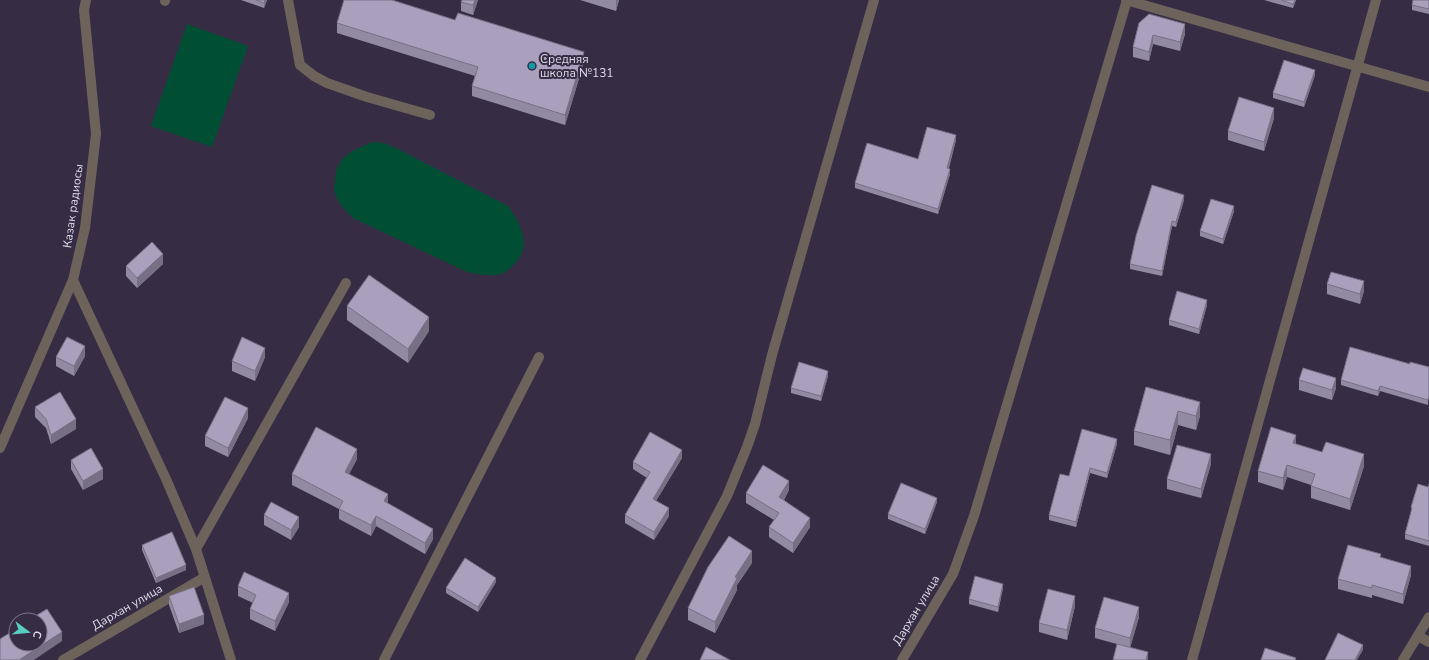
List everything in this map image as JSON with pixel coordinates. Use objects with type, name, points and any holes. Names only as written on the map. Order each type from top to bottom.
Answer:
[{"type":"street","name":"Казак радиосы","points":[[0,448],[73,280],[85,228],[96,134],[84,10],[86,0]]},
{"type":"street","points":[[288,0],[300,65],[314,76],[327,83],[430,115]]},
{"type":"street","points":[[640,660],[727,496],[747,447],[755,424],[775,347],[874,0]]},
{"type":"street","points":[[1126,0],[1429,87]]},
{"type":"street","name":"Дархан улица","points":[[902,660],[953,574],[974,516],[1126,0]]},
{"type":"street","points":[[1192,660],[1376,0]]},
{"type":"street","points":[[73,280],[166,479],[196,549],[231,660]]},
{"type":"street","points":[[196,549],[346,283]]},
{"type":"street","points":[[384,660],[539,357]]},
{"type":"street","name":"Дархан улица","points":[[63,660],[205,577]]},
{"type":"street","points":[[1403,660],[1429,617]]},
{"type":"street","points":[[1418,636],[1429,642]]},
{"type":"green space","points":[[187,24],[248,46],[212,147],[151,126]]},
{"type":"green space","points":[[373,142],[384,143],[398,149],[508,206],[517,219],[524,241],[521,255],[516,262],[505,272],[497,275],[484,275],[467,272],[353,218],[345,210],[334,192],[336,172],[342,160],[347,155],[352,151]]},
{"type":"building","points":[[256,0],[265,0],[264,3]]},
{"type":"building","name":"Средняя школа №131","points":[[344,0],[392,0],[455,20],[458,13],[584,52],[565,115],[472,86],[478,67],[337,23]]},
{"type":"building","points":[[462,0],[475,0],[473,5],[461,2]]},
{"type":"building","points":[[1281,0],[1295,0],[1293,4]]},
{"type":"building","points":[[1413,0],[1429,0],[1429,9],[1412,5]]},
{"type":"building","points":[[1149,14],[1185,24],[1180,42],[1153,35],[1149,52],[1133,47],[1139,23]]},
{"type":"building","points":[[1284,60],[1315,70],[1304,102],[1273,93]]},
{"type":"building","points":[[1239,97],[1274,108],[1264,142],[1228,131]]},
{"type":"building","points":[[927,127],[956,135],[947,168],[950,169],[938,209],[855,183],[867,143],[918,159]]},
{"type":"building","points":[[1152,185],[1184,195],[1176,222],[1172,221],[1162,271],[1130,264],[1136,236]]},
{"type":"building","points":[[1211,199],[1234,206],[1223,239],[1200,231]]},
{"type":"building","points":[[152,242],[163,254],[137,278],[126,266]]},
{"type":"building","points":[[1331,272],[1364,281],[1360,294],[1327,284]]},
{"type":"building","points":[[369,275],[429,317],[408,349],[347,306]]},
{"type":"building","points":[[1177,291],[1207,300],[1199,329],[1169,320]]},
{"type":"building","points":[[67,337],[85,346],[74,366],[56,357]]},
{"type":"building","points":[[242,337],[265,348],[255,371],[232,361]]},
{"type":"building","points":[[1350,347],[1410,364],[1410,362],[1429,367],[1428,400],[1380,386],[1378,391],[1341,380]]},
{"type":"building","points":[[799,362],[828,371],[821,396],[791,388]]},
{"type":"building","points":[[1303,368],[1336,378],[1332,390],[1299,380]]},
{"type":"building","points":[[1146,387],[1200,402],[1196,416],[1178,411],[1170,440],[1134,431]]},
{"type":"building","points":[[60,392],[76,419],[51,435],[46,419],[35,407]]},
{"type":"building","points":[[225,397],[248,408],[228,448],[205,436]]},
{"type":"building","points":[[316,427],[357,449],[345,472],[388,494],[384,501],[433,529],[425,543],[376,516],[371,525],[339,509],[343,501],[292,474]]},
{"type":"building","points":[[1271,427],[1296,435],[1293,443],[1322,452],[1326,442],[1364,454],[1350,499],[1311,486],[1315,474],[1287,465],[1283,478],[1258,471]]},
{"type":"building","points":[[1082,429],[1117,439],[1107,473],[1090,468],[1076,522],[1049,515],[1060,474],[1069,476]]},
{"type":"building","points":[[650,432],[682,450],[653,499],[669,508],[654,532],[625,515],[650,472],[633,462]]},
{"type":"building","points":[[1177,445],[1211,454],[1201,489],[1167,479]]},
{"type":"building","points":[[91,448],[103,469],[83,481],[71,460]]},
{"type":"building","points":[[763,465],[789,481],[779,497],[810,518],[793,543],[769,527],[779,513],[746,493]]},
{"type":"building","points":[[901,483],[937,498],[925,529],[888,514]]},
{"type":"building","points":[[1418,484],[1428,487],[1429,484],[1429,541],[1405,534]]},
{"type":"building","points":[[271,502],[299,517],[291,530],[264,515]]},
{"type":"building","points":[[172,532],[186,565],[156,578],[142,545]]},
{"type":"building","points":[[729,536],[752,551],[735,577],[737,578],[715,622],[688,608],[708,567]]},
{"type":"building","points":[[1348,545],[1381,554],[1380,557],[1411,566],[1403,594],[1372,585],[1372,588],[1338,579]]},
{"type":"building","points":[[465,558],[496,578],[478,607],[446,588]]},
{"type":"building","points":[[244,572],[289,593],[275,621],[250,609],[256,595],[238,586]]},
{"type":"building","points":[[975,576],[1003,584],[998,607],[969,599]]},
{"type":"building","points":[[194,587],[204,615],[179,624],[169,596]]},
{"type":"building","points":[[1048,589],[1075,596],[1067,630],[1039,623]]},
{"type":"building","points":[[1104,597],[1139,607],[1130,638],[1095,628]]},
{"type":"building","points":[[47,609],[62,632],[48,641],[48,612],[42,612]]},
{"type":"building","points":[[1338,633],[1363,645],[1355,660],[1325,660]]},
{"type":"building","points":[[8,634],[8,652],[31,652],[19,660],[0,660],[0,639]]},
{"type":"building","points":[[1117,644],[1148,652],[1146,660],[1113,660]]},
{"type":"building","points":[[706,647],[730,660],[700,660]]},
{"type":"building","points":[[1265,648],[1296,658],[1295,660],[1261,660]]},
{"type":"place","name":"Средняя школа №131","points":[[532,66]]}]
